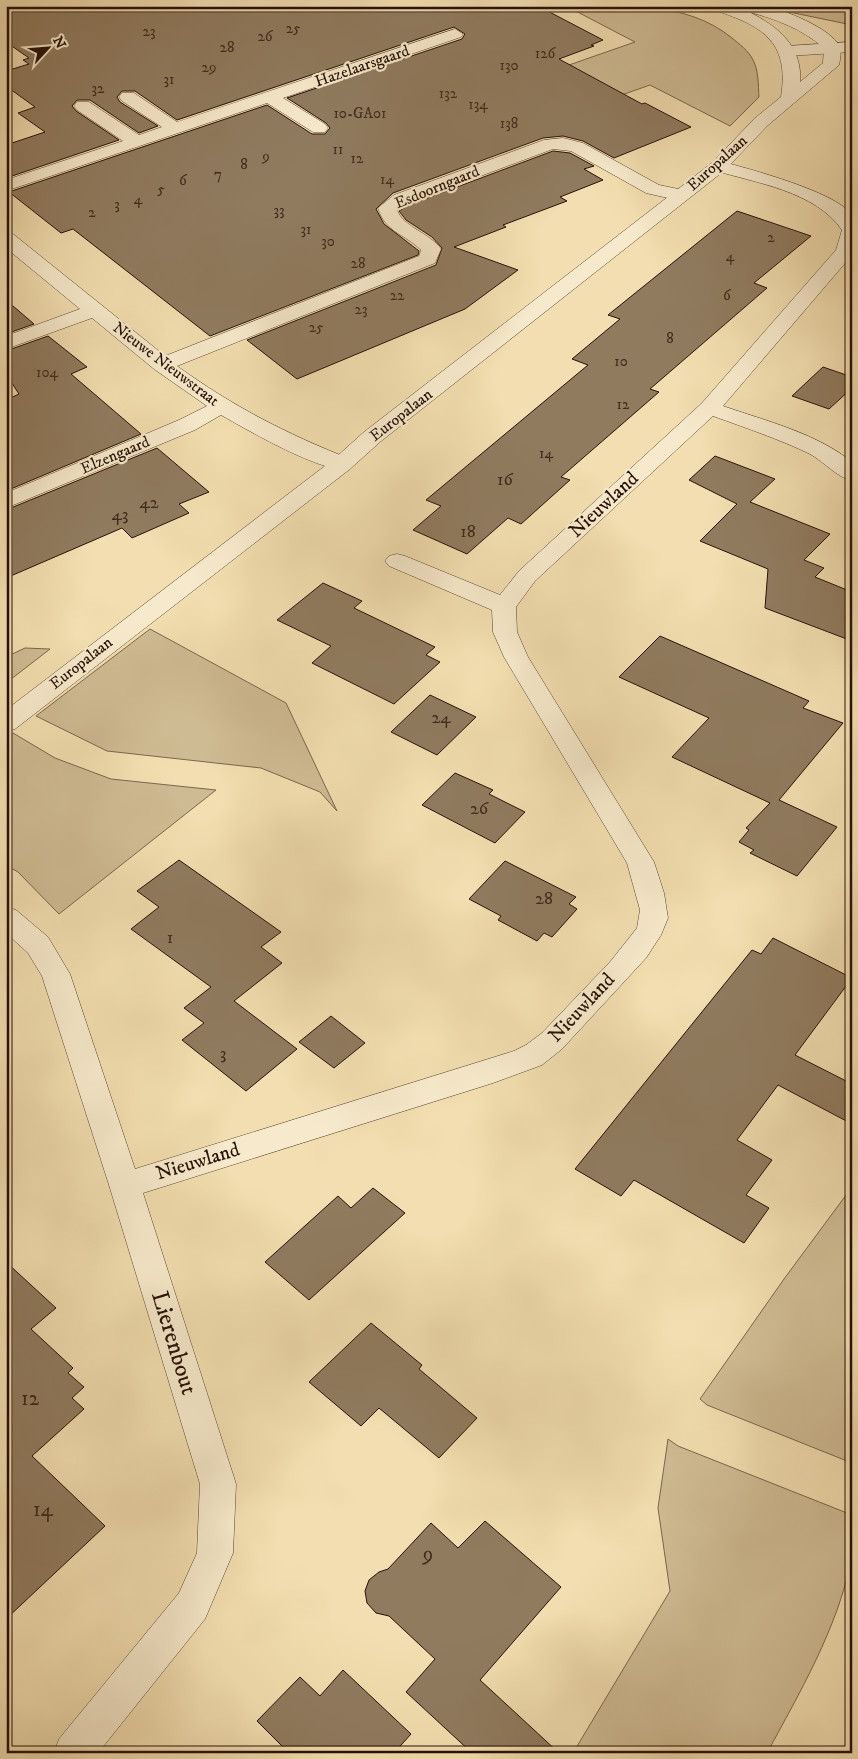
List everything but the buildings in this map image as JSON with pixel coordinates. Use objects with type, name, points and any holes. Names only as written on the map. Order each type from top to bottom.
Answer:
[{"type":"street","points":[[717,6],[753,19],[780,39],[787,50],[792,74],[789,100]]},
{"type":"street","points":[[746,6],[791,19],[809,28],[832,48]]},
{"type":"street","name":"Hazelaarsgaard","points":[[6,186],[454,34]]},
{"type":"street","points":[[787,50],[852,47]]},
{"type":"street","name":"Europalaan","points":[[6,723],[342,464],[372,437],[718,166],[762,122],[830,65],[832,48]]},
{"type":"street","points":[[128,97],[176,129]]},
{"type":"street","points":[[269,97],[319,128]]},
{"type":"street","points":[[83,106],[137,142]]},
{"type":"street","name":"Esdoorngaard","points":[[162,365],[428,259],[431,249],[423,241],[391,220],[387,208],[401,200],[550,144],[563,143],[577,147],[653,188],[681,195]]},
{"type":"street","name":"Nieuwland","points":[[125,1185],[493,1071],[540,1051],[574,1020],[639,946],[653,925],[652,896],[640,862],[516,658],[505,632],[504,606],[527,576],[710,408],[845,251],[852,230],[839,212],[809,194],[718,166]]},
{"type":"street","name":"Nieuwe Nieuwstraat","points":[[6,238],[162,365],[222,406],[262,430],[342,464]]},
{"type":"street","points":[[6,344],[95,310]]},
{"type":"street","name":"Elzengaard","points":[[6,500],[187,425],[222,406]]},
{"type":"street","points":[[710,408],[798,440],[832,457],[852,474]]},
{"type":"street","points":[[397,561],[504,606]]},
{"type":"street","name":"Lierenbout","points":[[6,917],[38,945],[56,974],[125,1185],[218,1484],[215,1553],[192,1606],[73,1753]]},
{"type":"shaded area","points":[[566,6],[653,8],[674,11],[714,26],[744,48],[751,57],[757,73],[759,97],[730,126],[650,85],[551,120],[497,90],[635,42]]},
{"type":"shaded area","points":[[760,6],[852,6],[852,25]]},
{"type":"shaded area","points":[[150,629],[286,703],[337,811],[320,792],[261,768],[107,751],[36,716]]},
{"type":"shaded area","points":[[25,648],[50,649],[6,683],[6,657]]},
{"type":"shaded area","points":[[13,733],[55,758],[111,779],[216,790],[59,914],[18,872],[6,865],[6,739]]},
{"type":"shaded area","points":[[852,1187],[852,1463],[707,1405],[700,1399],[784,1279]]},
{"type":"shaded area","points":[[668,1439],[678,1446],[852,1515],[852,1556],[837,1611],[816,1660],[767,1753],[573,1753],[670,1591],[658,1508]]}]
